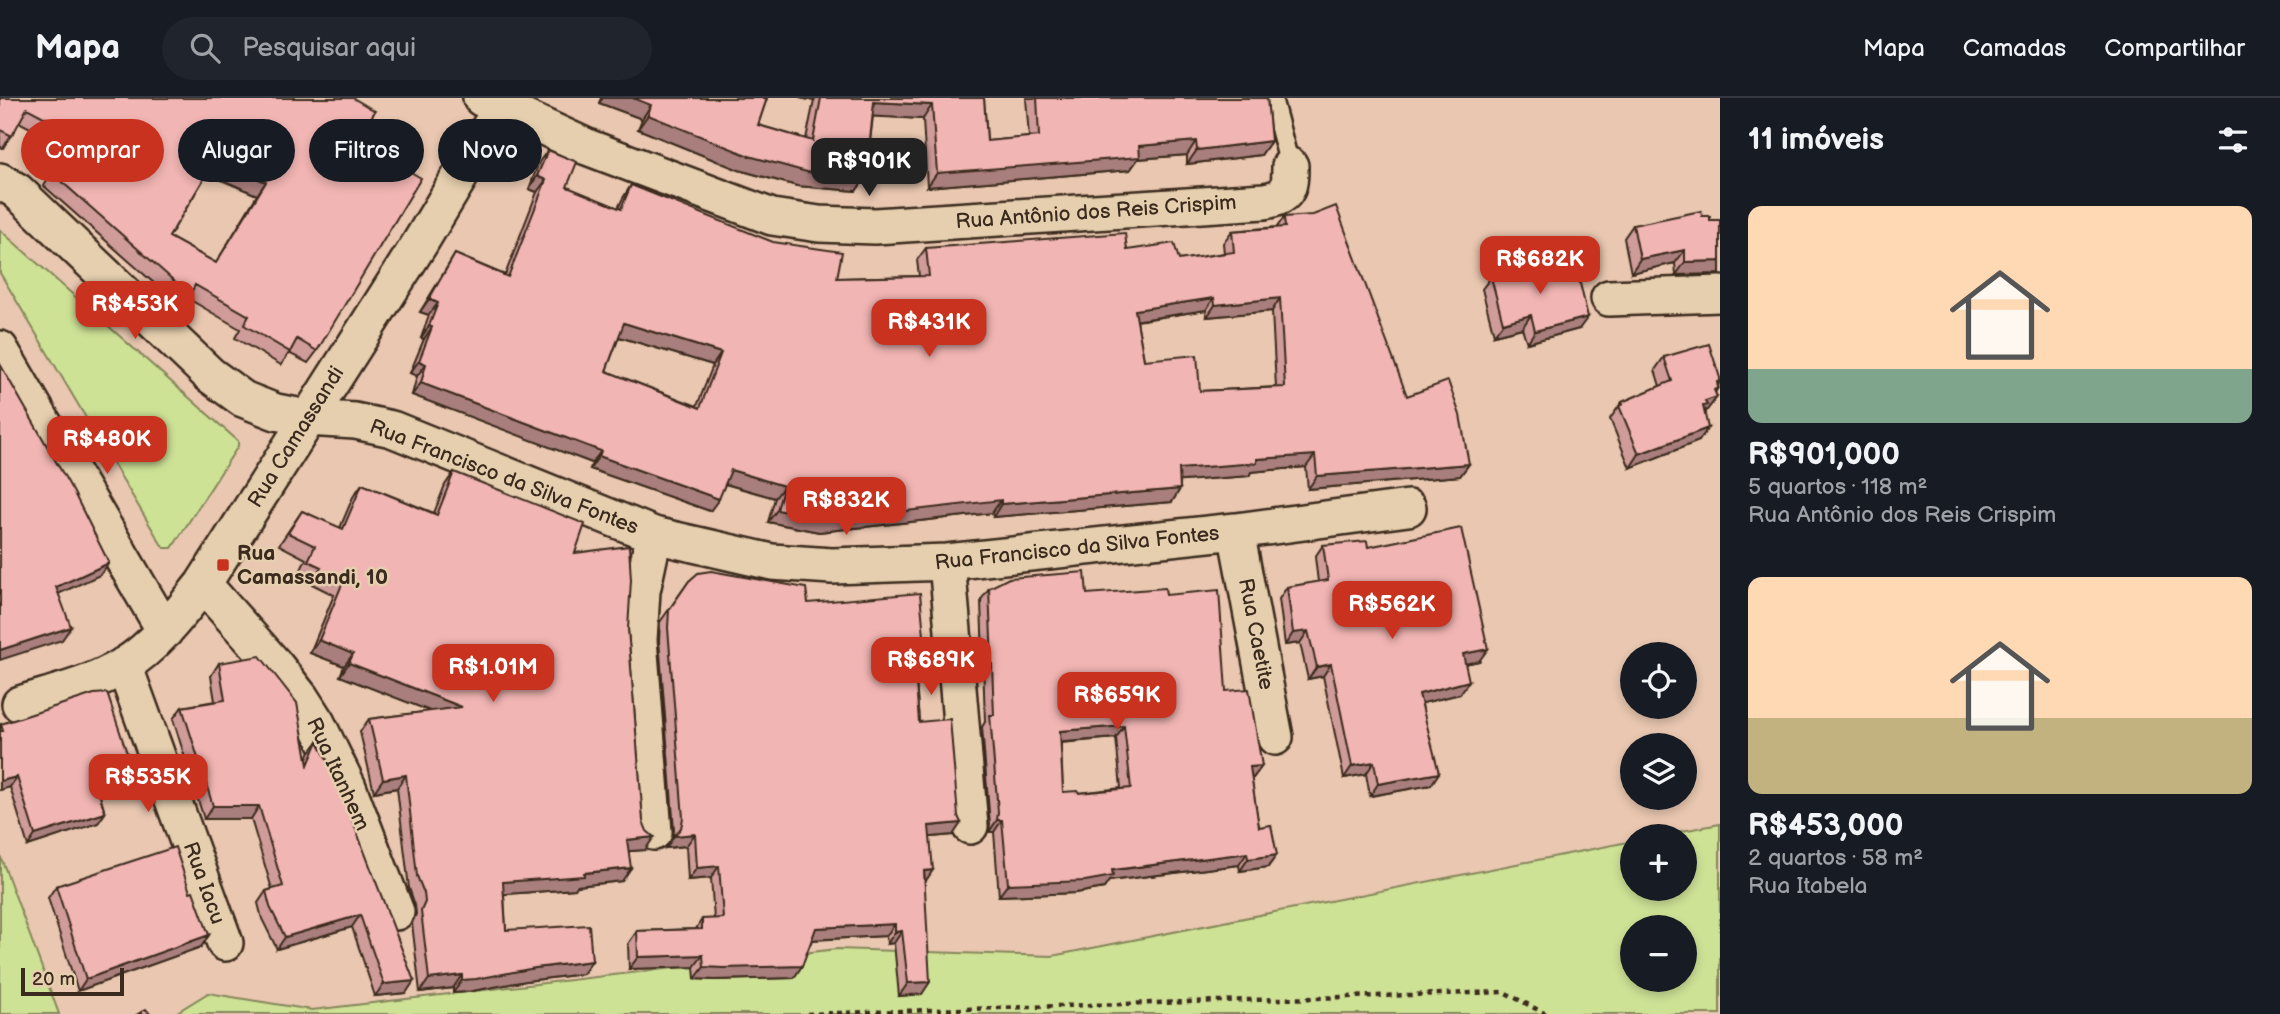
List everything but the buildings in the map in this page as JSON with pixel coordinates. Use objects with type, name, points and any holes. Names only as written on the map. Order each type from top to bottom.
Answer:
[{"type":"street","name":"Rua Antônio dos Reis Crispim","points":[[497,101],[587,147],[772,217],[819,224],[875,226],[1264,201],[1277,199],[1285,193],[1290,185],[1290,166]]},
{"type":"street","name":"Rua Camassandi","points":[[20,704],[87,684],[124,666],[165,631],[203,584],[419,243],[497,101]]},
{"type":"street","name":"Rua Francisco da Silva Fontes","points":[[0,181],[18,191],[221,383],[243,399],[276,412],[307,418],[355,421],[392,429],[654,535],[772,562],[832,566],[947,562],[1236,531],[1408,508]]},
{"type":"street","points":[[1609,298],[1720,294]]},
{"type":"street","points":[[0,349],[165,631]]},
{"type":"street","name":"Rua Caetite","points":[[1236,531],[1275,737]]},
{"type":"street","points":[[654,535],[642,592],[639,640],[654,832]]},
{"type":"street","points":[[947,562],[970,826]]},
{"type":"street","name":"Rua Itanhem","points":[[203,584],[275,665],[317,723],[348,788],[396,912]]},
{"type":"street","name":"Rua Iacu","points":[[124,666],[225,943]]},
{"type":"lane","points":[[1272,98],[1290,166]]},
{"type":"path","points":[[807,1014],[1504,992],[1546,1014]]},
{"type":"green space","points":[[0,230],[238,441],[238,446],[172,548],[164,548],[161,544],[0,273]]},
{"type":"green space","points":[[1720,824],[1720,1014],[174,1014],[208,993],[312,1010],[837,949],[1052,956],[1620,844],[1620,901],[1697,901],[1697,828]]},
{"type":"green space","points":[[0,855],[59,1014],[0,1014]]},
{"type":"place","name":"Rua Camassandi, 10","points":[[223,565]]}]
